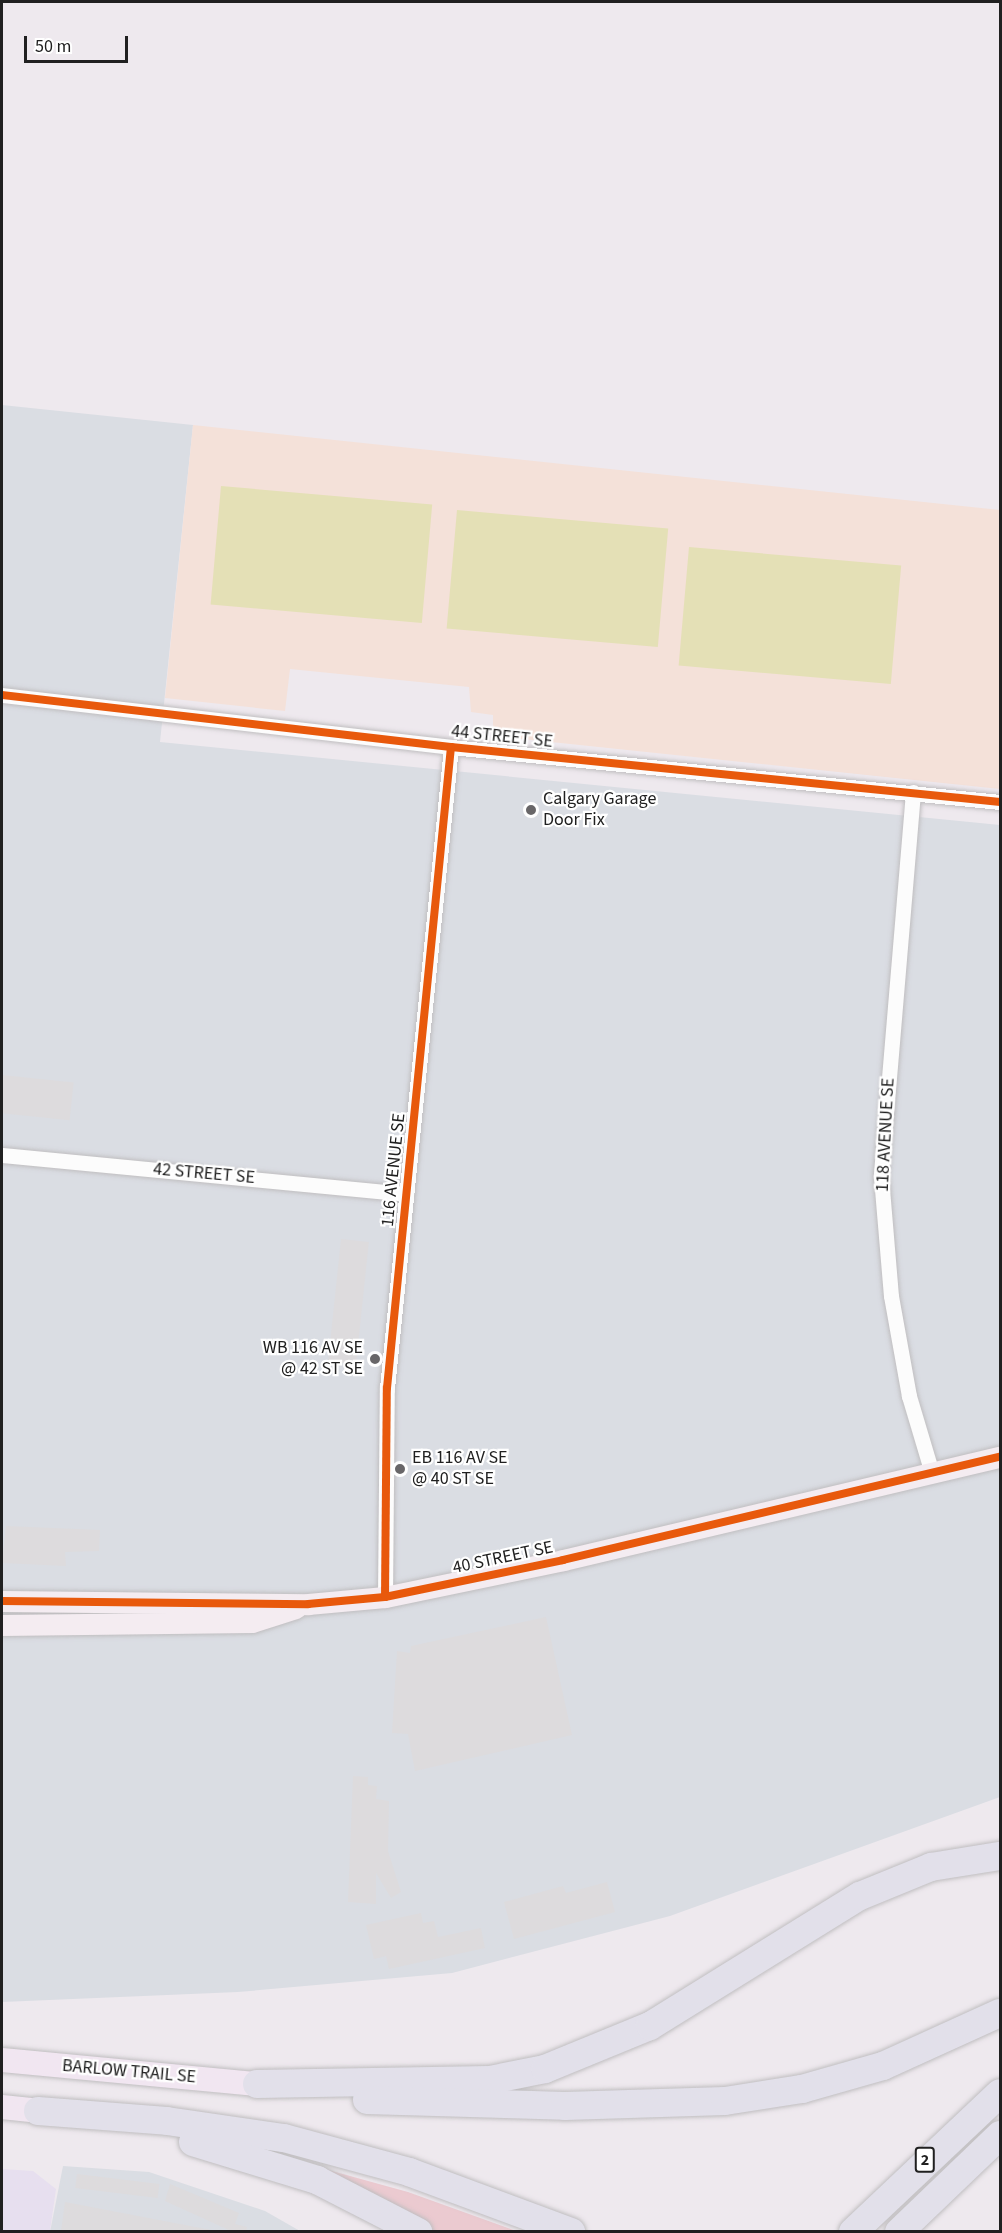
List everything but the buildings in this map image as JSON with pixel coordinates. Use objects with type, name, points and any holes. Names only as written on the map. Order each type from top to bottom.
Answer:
[{"type":"highway","points":[[257,2084],[490,2080],[545,2070],[650,2026],[860,1896],[931,1867],[1000,1856]]},
{"type":"highway","points":[[257,2084],[343,2099],[489,2105],[725,2101],[802,2089],[883,2066],[1000,2013]]},
{"type":"highway","name":"2","points":[[853,2232],[1000,2093]]},
{"type":"highway","points":[[38,2111],[72,2123],[219,2147],[262,2160],[351,2195],[418,2232]]},
{"type":"highway","points":[[38,2111],[156,2120],[284,2138],[409,2172],[571,2232]]},
{"type":"highway","name":"2","points":[[899,2232],[1000,2135]]},
{"type":"main road","name":"BARLOW TRAIL SE","points":[[2,2060],[257,2084]]},
{"type":"main road","points":[[2,2107],[38,2111]]},
{"type":"street","name":"44 STREET SE","points":[[2,695],[451,747],[1000,802]]},
{"type":"street","name":"116 AVENUE SE","points":[[385,1597],[387,1388],[451,747]]},
{"type":"street","name":"118 AVENUE SE","points":[[913,792],[881,1177],[891,1296],[909,1396],[932,1473]]},
{"type":"street","name":"42 STREET SE","points":[[2,1155],[406,1194]]},
{"type":"street","name":"40 STREET SE","points":[[2,1601],[308,1604],[385,1597],[563,1560],[1000,1457]]},
{"type":"street","name":"40 STREET SE","points":[[2,1625],[252,1622],[308,1604]]},
{"type":"shaded area","points":[[2,405],[193,425],[160,742],[1000,825],[1000,1797],[670,1916],[452,1973],[238,1992],[2,2002]]},
{"type":"shaded area","points":[[193,425],[1000,510],[1000,789],[493,736],[493,715],[471,712],[469,687],[290,669],[285,711],[165,698]]},
{"type":"shaded area","points":[[221,486],[432,504],[422,623],[211,605]]},
{"type":"shaded area","points":[[457,510],[668,528],[658,647],[447,629]]},
{"type":"shaded area","points":[[689,547],[901,566],[891,684],[679,666]]},
{"type":"shaded area","points":[[2,1075],[74,1083],[70,1120],[2,1113]]},
{"type":"shaded area","points":[[341,1239],[369,1242],[356,1364],[328,1361]]},
{"type":"shaded area","points":[[6,1526],[100,1530],[99,1551],[65,1552],[66,1566],[2,1563]]},
{"type":"shaded area","points":[[546,1617],[572,1735],[415,1771],[408,1734],[392,1733],[397,1651],[410,1653],[411,1646]]},
{"type":"shaded area","points":[[353,1776],[368,1777],[368,1785],[377,1786],[376,1799],[389,1801],[388,1851],[401,1892],[391,1898],[376,1873],[376,1904],[348,1902]]},
{"type":"shaded area","points":[[607,1882],[615,1912],[514,1939],[504,1902],[563,1886],[566,1893]]},
{"type":"shaded area","points":[[421,1913],[423,1923],[434,1921],[438,1937],[481,1928],[485,1948],[389,1969],[386,1956],[374,1959],[366,1925]]},
{"type":"shaded area","points":[[63,2166],[149,2172],[265,2211],[300,2231],[50,2232]]},
{"type":"shaded area","points":[[321,2168],[408,2192],[516,2231],[426,2231]]},
{"type":"shaded area","points":[[2,2169],[33,2171],[56,2189],[50,2231],[2,2231]]},
{"type":"shaded area","points":[[77,2174],[159,2184],[158,2198],[75,2188]]},
{"type":"shaded area","points":[[170,2184],[239,2213],[235,2224],[247,2227],[246,2231],[231,2231],[165,2201]]},
{"type":"shaded area","points":[[65,2202],[211,2230],[211,2231],[61,2231]]},
{"type":"cycle path","points":[[2,695],[451,747],[1000,802]]},
{"type":"cycle path","points":[[385,1597],[387,1388],[451,747]]},
{"type":"cycle path","points":[[2,1601],[308,1604],[385,1597],[563,1560],[1000,1457]]},
{"type":"place","name":"Calgary Garage Door Fix","points":[[531,810]]},
{"type":"place","name":"WB 116 AV SE @ 42 ST SE","points":[[375,1359]]},
{"type":"place","name":"EB 116 AV SE @ 40 ST SE","points":[[400,1469]]}]
